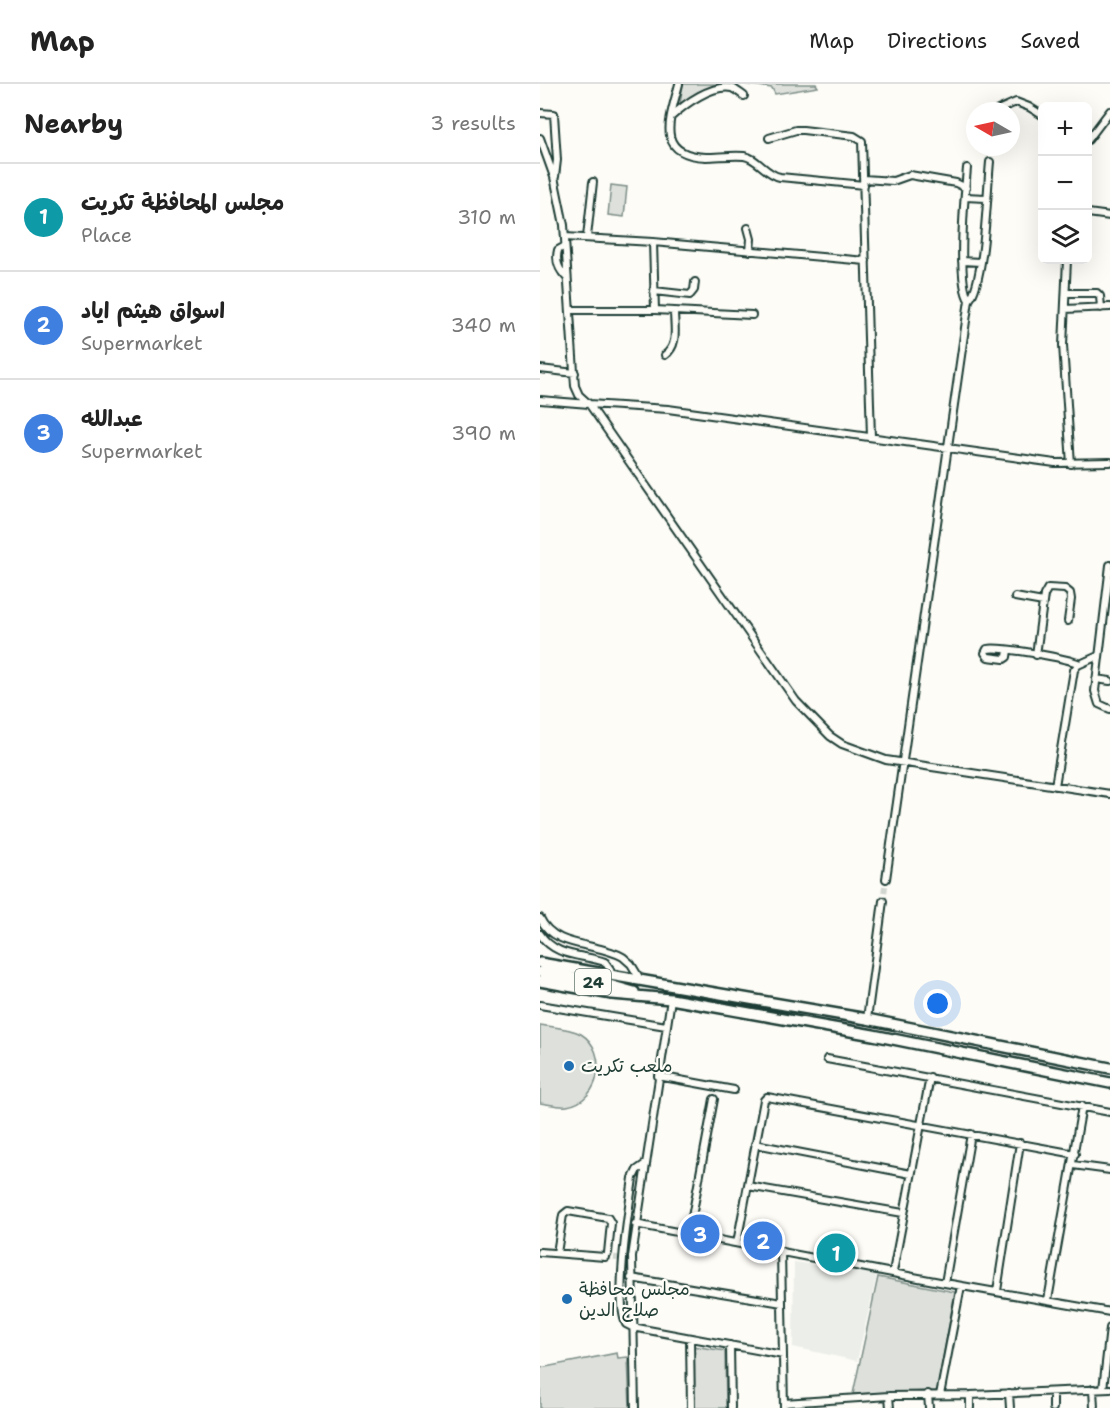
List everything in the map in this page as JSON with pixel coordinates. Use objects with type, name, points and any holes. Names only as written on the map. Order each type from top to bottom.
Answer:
[{"type":"main road","points":[[540,963],[871,1020],[1110,1068]]},
{"type":"main road","name":"24","points":[[540,972],[606,984],[644,996]]},
{"type":"main road","points":[[540,981],[606,993],[671,999],[873,1035],[1110,1083]]},
{"type":"main road","points":[[871,1020],[873,1035]]},
{"type":"street","points":[[679,84],[669,135],[676,149],[687,154],[743,156],[754,160],[771,175],[776,176],[864,182],[893,181],[910,175],[956,183],[966,188]]},
{"type":"street","points":[[672,116],[687,102],[709,90],[730,87],[744,96]]},
{"type":"street","points":[[1020,104],[1038,113]]},
{"type":"street","points":[[1092,134],[1110,111]]},
{"type":"street","points":[[540,113],[554,114],[557,160],[555,181]]},
{"type":"street","points":[[769,138],[796,130],[833,133],[858,138],[862,141],[871,437]]},
{"type":"street","points":[[540,138],[555,181],[565,237],[576,390],[589,404],[796,701],[815,723],[842,744],[903,763],[1110,794]]},
{"type":"street","points":[[886,879],[969,300],[973,294],[981,262],[990,162]]},
{"type":"street","points":[[967,168],[962,261],[965,292],[969,300]]},
{"type":"street","points":[[587,237],[593,182]]},
{"type":"street","points":[[965,197],[986,198]]},
{"type":"street","points":[[1092,214],[1110,216]]},
{"type":"street","points":[[750,251],[749,231],[758,232]]},
{"type":"street","points":[[565,237],[653,242],[866,261]]},
{"type":"street","points":[[653,242],[655,310]]},
{"type":"street","points":[[962,261],[981,262]]},
{"type":"street","points":[[1067,264],[1063,345],[1071,464]]},
{"type":"street","points":[[654,291],[690,294],[694,292],[695,282]]},
{"type":"street","points":[[1065,293],[1097,293],[1100,296],[1101,308]]},
{"type":"street","points":[[1065,309],[1110,307]]},
{"type":"street","points":[[570,310],[655,310],[753,315]]},
{"type":"street","points":[[665,355],[671,351],[674,344],[674,311]]},
{"type":"street","points":[[540,369],[575,373]]},
{"type":"street","points":[[540,400],[668,409],[1071,464],[1110,462]]},
{"type":"street","points":[[1110,565],[1096,679],[1096,698],[1102,706],[1110,709]]},
{"type":"street","points":[[1036,655],[1044,593],[1048,588],[1067,590],[1071,597],[1068,621]]},
{"type":"street","points":[[1016,597],[1043,602]]},
{"type":"street","points":[[1008,650],[1070,659],[1097,671]]},
{"type":"street","points":[[1055,786],[1074,670],[1082,663],[1098,656]]},
{"type":"street","points":[[1096,679],[1110,681]]},
{"type":"street","points":[[871,1020],[883,901]]},
{"type":"street","points":[[540,918],[546,929],[554,936],[623,957],[631,964],[640,979]]},
{"type":"street","points":[[540,934],[557,951],[605,962],[611,974]]},
{"type":"street","points":[[635,1408],[631,1278],[635,1224],[671,999]]},
{"type":"street","points":[[540,1005],[666,1026]]},
{"type":"street","points":[[827,1059],[1110,1112]]},
{"type":"street","points":[[658,1076],[734,1090]]},
{"type":"street","points":[[893,1272],[930,1077]]},
{"type":"street","points":[[737,1243],[764,1100],[768,1096],[1075,1154]]},
{"type":"street","points":[[689,1233],[714,1099]]},
{"type":"street","points":[[1048,1300],[1082,1106]]},
{"type":"street","points":[[945,1283],[971,1134]]},
{"type":"street","points":[[997,1291],[1020,1143]]},
{"type":"street","points":[[755,1144],[910,1174]]},
{"type":"street","points":[[644,1165],[637,1170],[633,1178],[620,1258],[623,1316],[626,1324],[783,1355]]},
{"type":"street","points":[[1073,1165],[1110,1170]]},
{"type":"street","points":[[748,1186],[903,1214]]},
{"type":"street","points":[[540,1252],[557,1253],[606,1255],[610,1224],[608,1218],[568,1211],[563,1215],[557,1253]]},
{"type":"street","points":[[635,1224],[1110,1312]]},
{"type":"street","points":[[781,1251],[784,1406],[846,1398],[1107,1389],[1110,1328]]},
{"type":"street","points":[[631,1278],[782,1303]]},
{"type":"street","points":[[940,1395],[961,1286]]},
{"type":"street","points":[[690,1338],[691,1408]]},
{"type":"street","points":[[730,1345],[731,1408]]},
{"type":"street","points":[[1093,1389],[1094,1408]]},
{"type":"street","points":[[1053,1392],[1053,1408]]},
{"type":"street","points":[[928,1394],[929,1408]]},
{"type":"street","points":[[1009,1394],[1010,1408]]},
{"type":"street","points":[[970,1395],[970,1408]]},
{"type":"street","points":[[889,1396],[890,1408]]},
{"type":"street","points":[[846,1398],[846,1408]]},
{"type":"shaded area","points":[[683,84],[736,84],[706,90],[680,104]]},
{"type":"shaded area","points":[[743,84],[816,84],[818,87],[775,94],[772,88]]},
{"type":"shaded area","points":[[611,185],[627,187],[624,217],[608,215]]},
{"type":"shaded area","name":"ملعب تكريت","points":[[540,1025],[577,1032],[590,1042],[598,1063],[597,1074],[594,1086],[579,1102],[567,1106],[540,1103]]},
{"type":"shaded area","points":[[794,1262],[877,1274],[857,1361],[793,1347]]},
{"type":"shaded area","points":[[878,1277],[955,1292],[937,1391],[853,1394]]},
{"type":"shaded area","points":[[693,1346],[725,1351],[726,1408],[694,1408]]},
{"type":"shaded area","points":[[617,1353],[618,1358],[628,1357],[630,1408],[540,1408],[540,1368]]},
{"type":"tunnel","points":[[883,901],[886,879]]},
{"type":"tunnel","points":[[605,1257],[618,1258]]},
{"type":"place","name":"ملعب تكريت","points":[[569,1066]]},
{"type":"place","name":"عبدالله","points":[[700,1234]]},
{"type":"place","name":"اسواق هيثم اياد","points":[[763,1241]]},
{"type":"place","name":"مجلس المحافظة تكريت","points":[[836,1253]]},
{"type":"place","name":"مجلس محافظة صلاح الدين","points":[[567,1299]]}]
